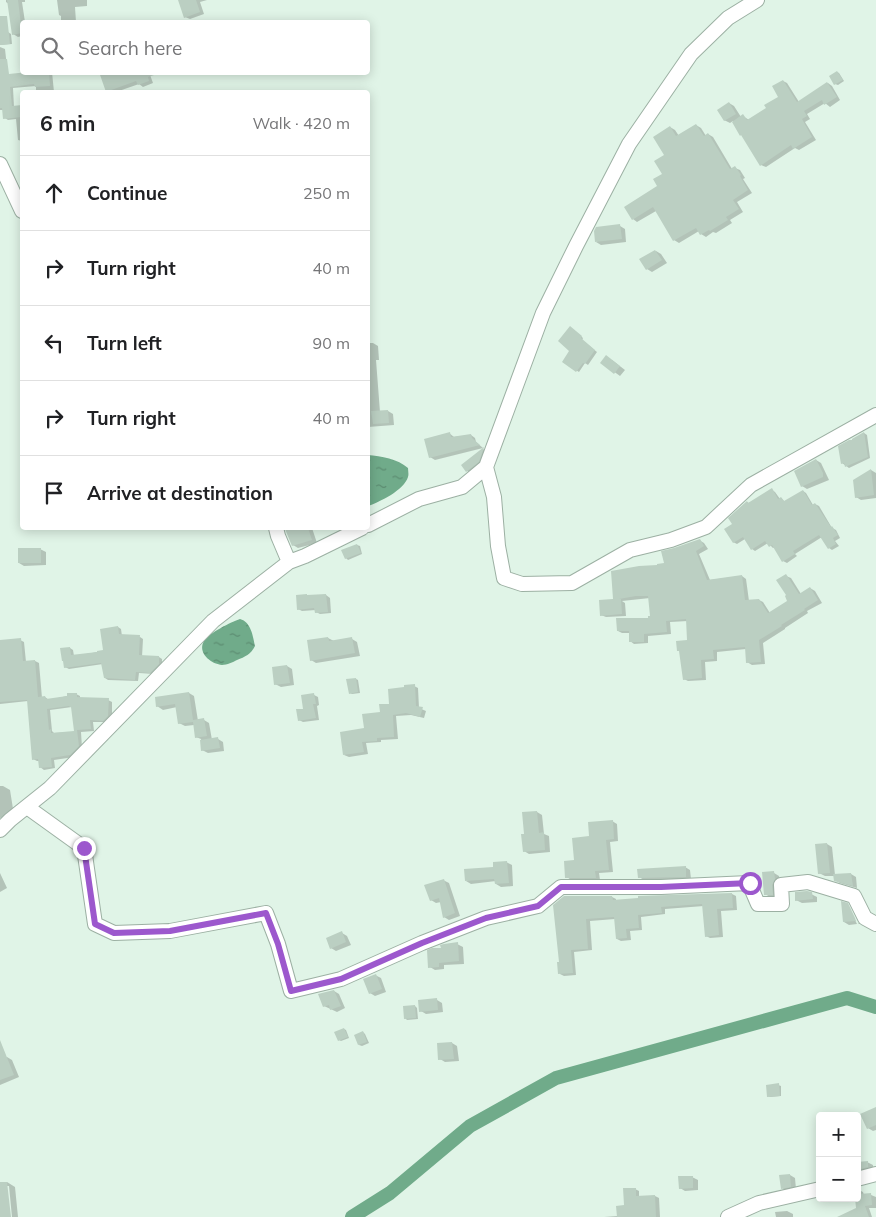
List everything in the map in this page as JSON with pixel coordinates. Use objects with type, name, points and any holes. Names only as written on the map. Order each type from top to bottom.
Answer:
[{"type":"street","points":[[370,524],[419,499],[462,487],[486,467],[543,312],[629,144],[691,54],[728,18],[757,0]]},
{"type":"street","points":[[0,164],[20,207]]},
{"type":"street","points":[[486,467],[494,497],[498,546],[504,578],[522,584],[572,583],[630,550],[671,540],[706,527],[751,485],[876,415]]},
{"type":"street","points":[[276,530],[289,562]]},
{"type":"street","points":[[0,830],[50,788],[213,621],[289,562],[358,530]]},
{"type":"street","points":[[27,807],[84,848],[95,924],[114,933],[170,931],[266,913],[278,944],[291,991],[341,979],[422,943],[486,918],[538,906],[561,887],[661,887],[750,883],[758,904],[782,904],[781,885],[808,882],[854,896],[865,918],[876,924]]},
{"type":"street","points":[[861,1178],[876,1174]]},
{"type":"street","points":[[728,1217],[759,1203],[816,1190]]},
{"type":"water","points":[[370,455],[394,460],[408,468],[406,482],[397,491],[370,505]]},
{"type":"water","points":[[240,619],[247,623],[251,630],[255,646],[250,653],[232,662],[222,665],[214,663],[206,657],[202,650],[204,641],[215,631]]},
{"type":"building","points":[[7,0],[18,0],[20,33],[12,35]]},
{"type":"building","points":[[178,0],[196,0],[200,12],[184,18]]},
{"type":"building","points":[[0,16],[7,16],[10,44],[0,45]]},
{"type":"building","points":[[0,59],[7,59],[9,74],[49,75],[50,86],[35,87],[34,84],[10,87],[12,106],[20,105],[20,117],[3,119],[2,108],[0,108]]},
{"type":"building","points":[[837,71],[843,80],[834,85],[829,76]]},
{"type":"building","points":[[100,75],[154,75],[148,77],[149,81],[138,85],[136,81],[111,90],[105,90]]},
{"type":"building","points":[[783,80],[797,102],[827,82],[837,97],[824,105],[822,100],[804,111],[807,116],[802,119],[812,137],[793,149],[791,145],[760,166],[732,122],[743,114],[747,120],[766,108],[764,105],[778,97],[772,86]]},
{"type":"building","points":[[729,102],[736,114],[724,121],[717,110]]},
{"type":"building","points":[[696,124],[704,136],[708,133],[730,169],[735,166],[748,190],[733,200],[739,209],[726,217],[728,220],[700,235],[696,228],[673,241],[653,207],[632,220],[624,207],[657,186],[653,179],[662,174],[654,161],[664,155],[653,137],[670,126],[676,136]]},
{"type":"building","points":[[620,224],[622,239],[595,242],[594,231],[596,227]]},
{"type":"building","points":[[655,250],[662,260],[646,270],[639,259]]},
{"type":"building","points":[[570,326],[595,350],[585,364],[583,363],[576,372],[562,362],[569,351],[558,341]]},
{"type":"building","points":[[606,355],[620,366],[614,374],[600,363]]},
{"type":"building","points":[[388,410],[389,423],[373,424],[371,411]]},
{"type":"building","points":[[450,432],[451,437],[471,434],[472,438],[480,445],[429,458],[424,439]]},
{"type":"building","points":[[864,432],[868,457],[845,467],[844,463],[841,464],[838,446]]},
{"type":"building","points":[[484,447],[479,462],[466,472],[461,465]]},
{"type":"building","points":[[816,459],[823,477],[801,487],[794,471]]},
{"type":"building","points":[[871,469],[874,495],[855,498],[853,480]]},
{"type":"building","points":[[772,488],[778,499],[781,497],[784,501],[803,490],[812,505],[815,503],[838,535],[833,538],[836,544],[828,549],[819,535],[793,551],[795,554],[782,562],[772,545],[769,547],[765,541],[751,550],[743,537],[733,543],[724,529],[732,524],[728,518],[747,501],[748,503]]},
{"type":"building","points":[[285,530],[309,530],[312,540],[292,546]]},
{"type":"building","points":[[700,539],[704,546],[696,551],[707,580],[742,575],[745,600],[759,599],[768,613],[787,601],[786,595],[776,580],[786,574],[799,594],[810,587],[818,600],[759,640],[761,662],[746,663],[745,647],[713,650],[714,659],[701,660],[702,678],[683,680],[676,641],[687,640],[686,619],[666,621],[667,632],[644,634],[644,642],[629,642],[629,631],[617,631],[616,618],[648,618],[650,616],[648,596],[619,599],[621,599],[622,614],[600,616],[599,600],[613,599],[611,571],[664,563],[661,551]]},
{"type":"building","points":[[357,544],[361,553],[345,559],[341,550]]},
{"type":"building","points":[[18,548],[41,548],[41,563],[18,563]]},
{"type":"building","points":[[326,594],[328,612],[315,613],[314,608],[297,610],[296,595]]},
{"type":"building","points":[[118,626],[119,634],[140,635],[139,655],[159,656],[159,664],[150,673],[136,672],[135,680],[104,678],[101,663],[64,668],[60,648],[70,647],[71,655],[103,650],[100,629]]},
{"type":"building","points":[[328,637],[329,641],[352,637],[355,653],[310,661],[307,640]]},
{"type":"building","points":[[21,638],[23,661],[35,660],[38,697],[45,696],[46,699],[67,696],[67,693],[77,693],[77,697],[109,698],[108,716],[103,721],[90,720],[91,729],[77,730],[79,746],[70,755],[51,758],[52,767],[39,768],[38,759],[32,760],[27,700],[0,702],[0,640]],"holes":[[[70,707],[74,731],[51,733],[47,709]]]},
{"type":"building","points":[[287,665],[290,683],[274,685],[272,667]]},
{"type":"building","points":[[356,678],[358,692],[349,694],[346,679]]},
{"type":"building","points":[[415,684],[416,706],[423,707],[420,717],[406,713],[393,715],[394,737],[377,738],[377,741],[362,742],[364,752],[343,755],[340,732],[364,728],[362,714],[380,712],[379,704],[389,704],[388,689]]},
{"type":"building","points":[[189,692],[193,720],[204,718],[207,736],[195,738],[193,722],[178,724],[175,704],[156,707],[155,697]]},
{"type":"building","points":[[314,693],[316,704],[313,704],[316,718],[298,721],[296,709],[303,709],[301,695]]},
{"type":"building","points":[[218,737],[220,748],[201,751],[200,740]]},
{"type":"building","points":[[537,811],[539,833],[544,832],[545,850],[523,852],[521,834],[524,834],[522,812]]},
{"type":"building","points":[[613,820],[614,839],[606,840],[609,870],[595,871],[596,878],[565,878],[564,861],[574,860],[572,838],[589,836],[588,822]]},
{"type":"building","points":[[827,843],[830,873],[818,874],[815,844]]},
{"type":"building","points":[[507,861],[509,883],[495,884],[494,879],[465,881],[464,869],[493,867],[493,862]]},
{"type":"building","points":[[686,866],[686,877],[638,878],[637,869]]},
{"type":"building","points":[[774,871],[773,895],[764,895],[762,872]]},
{"type":"building","points":[[851,873],[853,886],[834,881],[833,874]]},
{"type":"building","points":[[444,879],[455,913],[443,918],[439,898],[430,901],[424,885]]},
{"type":"building","points":[[795,892],[812,892],[813,899],[795,901]]},
{"type":"building","points":[[732,893],[733,908],[717,909],[719,935],[705,937],[702,904],[661,907],[662,913],[638,915],[639,928],[626,929],[627,938],[616,939],[614,917],[586,919],[588,949],[571,950],[573,973],[558,974],[557,962],[559,962],[553,905],[564,896],[612,896],[613,900],[638,898],[638,896]]},
{"type":"building","points":[[841,901],[848,903],[856,921],[843,922]]},
{"type":"building","points":[[342,931],[346,942],[330,949],[326,938]]},
{"type":"building","points":[[458,942],[459,961],[439,963],[439,967],[428,968],[427,950],[441,948],[440,945]]},
{"type":"building","points":[[376,974],[382,989],[369,994],[363,979]]},
{"type":"building","points":[[334,990],[341,1006],[330,1010],[329,1005],[323,1007],[318,994]]},
{"type":"building","points":[[437,998],[438,1010],[419,1012],[418,1000]]},
{"type":"building","points":[[415,1005],[416,1018],[404,1019],[403,1006]]},
{"type":"building","points":[[344,1028],[348,1037],[338,1041],[334,1032]]},
{"type":"building","points":[[363,1031],[367,1042],[358,1045],[354,1035]]},
{"type":"building","points":[[0,1040],[14,1075],[0,1080]]},
{"type":"building","points":[[452,1042],[454,1059],[438,1060],[437,1043]]},
{"type":"building","points":[[779,1083],[780,1096],[767,1097],[766,1085]]},
{"type":"building","points":[[876,1107],[876,1125],[867,1129],[861,1114]]},
{"type":"building","points":[[868,1161],[868,1167],[861,1169],[861,1162]]},
{"type":"building","points":[[790,1174],[791,1187],[781,1189],[779,1175]]},
{"type":"building","points":[[678,1176],[693,1176],[693,1188],[679,1189]]},
{"type":"building","points":[[0,1182],[7,1182],[11,1217],[0,1217]]},
{"type":"building","points":[[623,1188],[636,1188],[636,1196],[655,1195],[656,1217],[617,1217],[616,1206],[624,1205]]},
{"type":"building","points":[[871,1193],[872,1205],[865,1206],[869,1217],[837,1217],[856,1208],[855,1202],[861,1202],[861,1194]]},
{"type":"waterway","points":[[352,1217],[390,1193],[470,1126],[556,1078],[847,998],[876,1007]]},
{"type":"route","points":[[84,848],[95,924],[114,933],[170,931],[266,913],[278,944],[291,991],[341,979],[422,943],[486,918],[538,906],[561,887],[661,887],[750,883]]}]
